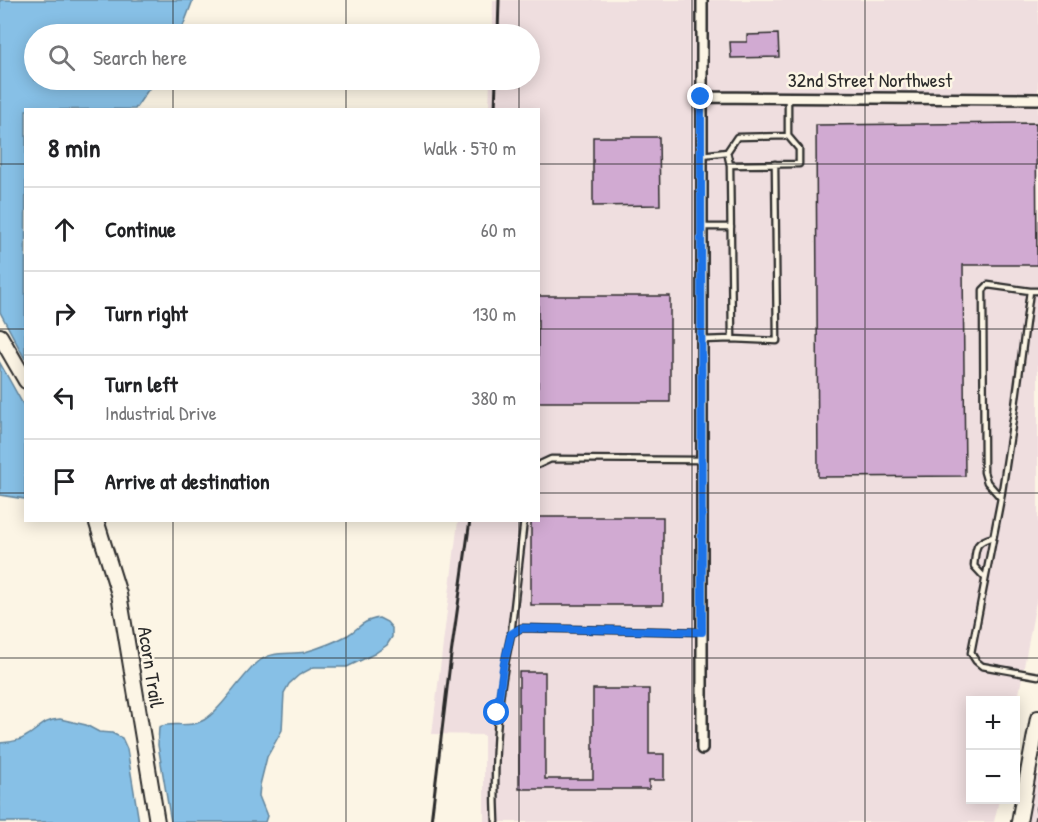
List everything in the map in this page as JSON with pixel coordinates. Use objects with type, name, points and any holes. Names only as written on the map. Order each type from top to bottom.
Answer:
[{"type":"street","points":[[702,0],[702,748]]},
{"type":"street","name":"32nd Street Northwest","points":[[701,97],[1038,99]]},
{"type":"street","points":[[0,336],[24,378]]},
{"type":"street","name":"Acorn Trail","points":[[97,522],[119,594],[157,822]]},
{"type":"street","points":[[1019,822],[1038,718]]},
{"type":"lane","points":[[730,165],[799,164],[800,149],[788,136],[788,98]]},
{"type":"lane","points":[[732,339],[730,165],[727,152],[737,136],[788,136]]},
{"type":"lane","points":[[701,156],[727,152]]},
{"type":"lane","points":[[701,340],[777,340],[775,164]]},
{"type":"lane","points":[[701,227],[731,227]]},
{"type":"lane","points":[[1000,498],[987,482],[984,472],[983,290],[988,285],[995,285],[1038,291]]},
{"type":"lane","points":[[1030,291],[1015,406],[971,653],[982,666],[1038,676]]},
{"type":"lane","points":[[540,464],[551,459],[702,460]]},
{"type":"lane","points":[[496,822],[494,788],[497,713],[503,668],[511,634],[524,522]]},
{"type":"lane","points":[[985,578],[974,566],[976,548],[981,540],[993,537]]},
{"type":"lane","points":[[511,634],[521,628],[702,632]]},
{"type":"path","points":[[1034,822],[1038,801]]},
{"type":"shaded area","points":[[493,0],[1038,0],[1038,591],[1019,696],[966,696],[966,804],[998,804],[994,822],[484,822],[484,735],[432,734],[458,522],[540,522],[540,108],[489,108],[490,90],[540,90],[540,24],[492,24]]},
{"type":"shaded area","points":[[1038,753],[1038,822],[1025,822]]},
{"type":"water","points":[[0,0],[193,0],[184,24],[24,24],[24,90],[148,90],[136,108],[24,108],[24,357],[0,312]]},
{"type":"water","points":[[0,363],[24,406],[24,499],[0,495]]},
{"type":"water","points":[[379,618],[392,628],[392,637],[387,645],[347,667],[314,667],[299,675],[289,684],[284,693],[282,730],[267,757],[260,785],[259,796],[267,816],[265,822],[171,822],[158,745],[159,727],[192,724],[204,720],[217,709],[257,663],[268,656],[305,652],[321,647]]},
{"type":"water","points":[[60,719],[86,725],[99,732],[112,733],[122,738],[127,749],[139,822],[0,822],[0,743],[19,740],[45,723]]},
{"type":"building","points":[[778,34],[779,57],[731,58],[730,42],[747,42],[747,35]]},
{"type":"building","points":[[1036,123],[1037,265],[963,265],[965,476],[818,477],[816,125]]},
{"type":"building","points":[[593,137],[659,137],[660,205],[593,206]]},
{"type":"building","points":[[540,296],[670,296],[670,402],[540,402]]},
{"type":"building","points":[[540,517],[663,517],[663,605],[531,605],[531,522],[540,522]]},
{"type":"building","points":[[519,672],[545,672],[545,779],[593,779],[593,689],[649,689],[649,754],[664,754],[664,780],[649,780],[649,789],[519,789]]},
{"type":"railway","points":[[498,24],[499,0]]},
{"type":"railway","points":[[495,108],[496,90]]},
{"type":"railway","points":[[431,822],[470,522]]},
{"type":"route","points":[[497,713],[503,668],[511,634],[521,628],[702,632],[701,97]]}]
